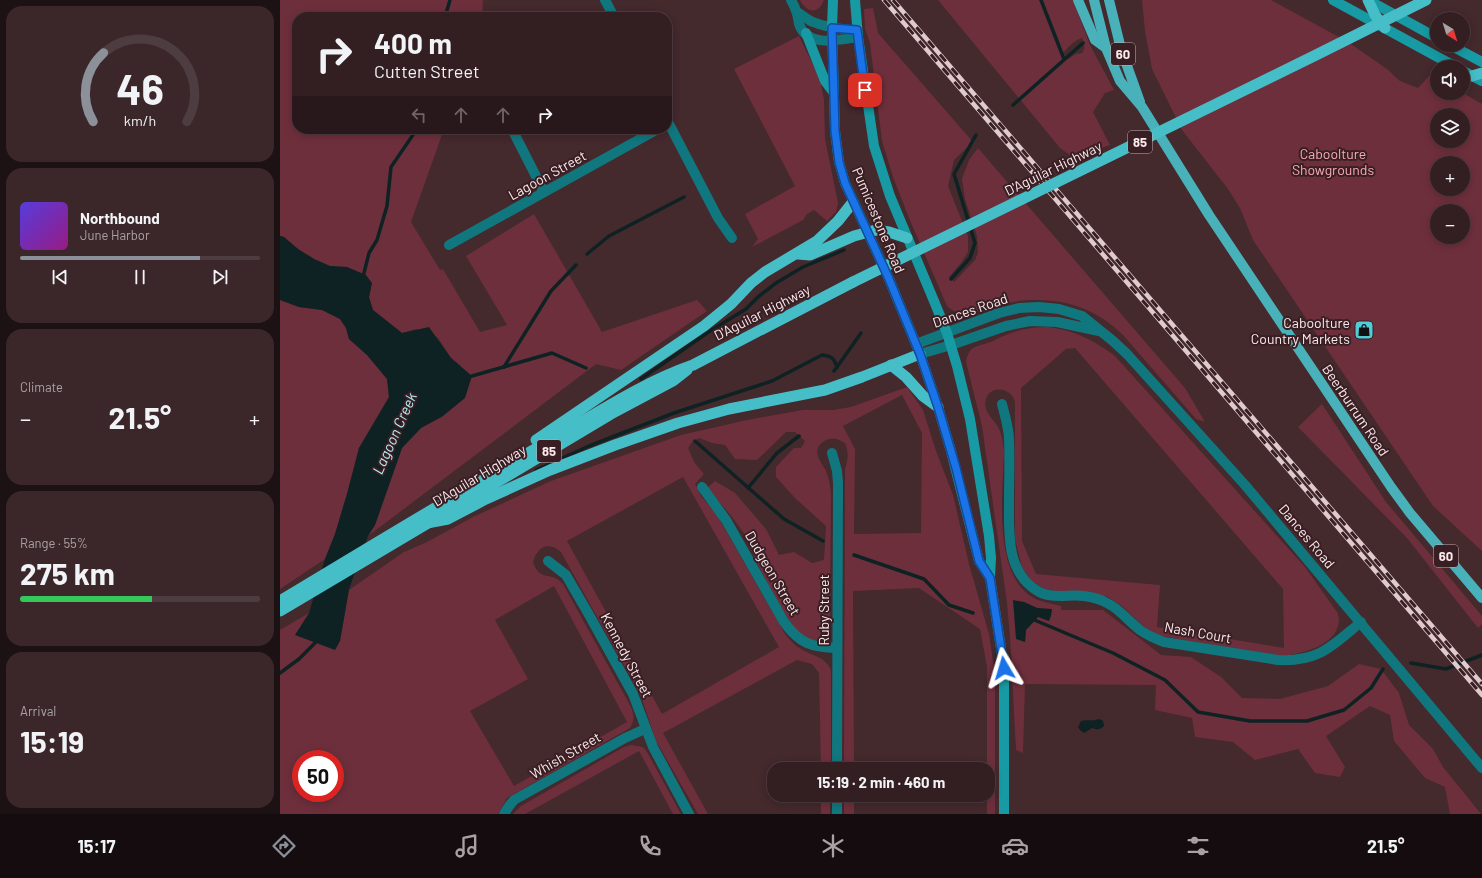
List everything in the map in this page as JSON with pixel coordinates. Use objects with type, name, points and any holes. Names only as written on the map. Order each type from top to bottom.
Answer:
[{"type":"highway","points":[[1368,0],[1375,15],[1385,28]]},
{"type":"highway","name":"D'Aguilar Highway","points":[[280,601],[521,457],[668,374],[693,365],[853,282],[1426,0]]},
{"type":"highway","points":[[521,457],[533,442],[704,326],[731,304],[764,272],[810,246],[842,217],[853,202]]},
{"type":"highway","points":[[796,254],[810,255],[867,232],[882,230],[907,238]]},
{"type":"highway","points":[[427,523],[448,519],[486,499],[550,470],[615,445],[678,423],[729,409],[825,390],[891,365],[918,349]]},
{"type":"highway","name":"D'Aguilar Highway","points":[[280,612],[612,414],[673,381],[693,365]]},
{"type":"highway","points":[[891,365],[906,377],[923,396],[938,407]]},
{"type":"main road","name":"Pumicestone Road","points":[[833,0],[832,28],[836,146],[842,173],[853,202],[889,279],[918,349],[938,407],[956,468],[979,561],[990,578]]},
{"type":"main road","name":"Pumicestone Road","points":[[855,0],[857,34],[874,146],[887,189],[951,345],[970,419],[989,536],[991,558],[990,578],[1004,668],[1004,814]]},
{"type":"main road","name":"60","points":[[1078,0],[1095,40],[1106,48]]},
{"type":"main road","name":"Beerburrum Road","points":[[1094,0],[1106,48],[1120,81],[1142,107],[1209,216],[1391,487],[1444,554],[1482,598]]},
{"type":"main road","name":"Beerburrum Road","points":[[1109,0],[1121,49],[1142,107]]},
{"type":"main road","points":[[1332,0],[1443,60]]},
{"type":"main road","points":[[1368,0],[1430,34]]},
{"type":"main road","points":[[806,34],[825,81],[834,93]]},
{"type":"main road","points":[[1463,52],[1482,62]]},
{"type":"street","points":[[605,0],[611,12]]},
{"type":"street","points":[[791,0],[797,12],[799,24],[806,34],[812,38],[822,41],[833,41],[857,34]]},
{"type":"street","points":[[797,12],[811,22],[857,34]]},
{"type":"street","points":[[672,130],[718,218],[732,238]]},
{"type":"street","points":[[515,134],[544,192]]},
{"type":"street","name":"Lagoon Street","points":[[449,245],[649,134]]},
{"type":"street","name":"Dances Road","points":[[918,349],[946,333],[1019,308],[1039,307],[1059,309],[1082,316],[1127,354],[1245,485],[1482,768]]},
{"type":"street","name":"Dances Road","points":[[918,349],[951,345],[1006,326],[1030,321],[1057,322],[1101,332]]},
{"type":"street","name":"Nash Court","points":[[1002,404],[1009,438],[1010,545],[1015,566],[1020,575],[1036,590],[1047,595],[1097,598],[1118,609],[1139,630],[1164,642],[1278,660],[1304,659],[1316,655],[1326,650],[1361,622]]},
{"type":"street","name":"Ruby Street","points":[[832,453],[838,483],[837,762]]},
{"type":"street","name":"Dudgeon Street","points":[[702,487],[726,520],[791,632],[806,644],[823,648],[837,648]]},
{"type":"street","name":"Kennedy Street","points":[[548,561],[566,575],[574,587],[633,694],[652,747],[689,814]]},
{"type":"street","name":"Whish Street","points":[[504,814],[514,800],[613,744],[645,729]]},
{"type":"street","points":[[837,802],[837,814]]},
{"type":"green space","points":[[280,0],[483,0],[482,12],[292,12],[292,134],[442,134],[411,222],[440,270],[443,269],[480,332],[507,325],[466,256],[534,214],[602,332],[697,300],[707,311],[621,370],[596,364],[368,536],[375,525],[402,448],[421,428],[443,416],[461,366],[451,358],[438,338],[416,329],[402,333],[373,310],[369,297],[372,283],[347,267],[330,266],[314,259],[298,249],[284,237],[280,236]]},
{"type":"green space","points":[[800,0],[824,0],[822,5],[816,10],[809,10]]},
{"type":"green space","points":[[938,0],[1073,0],[1090,45],[1114,90],[1105,93],[1093,112],[1110,145],[1074,158],[1060,148]],"holes":[[[1082,38],[1084,44],[1082,53],[1076,54],[1068,59],[1063,53],[1076,40]]]},
{"type":"green space","name":"Caboolture Showgrounds","points":[[1142,0],[1271,0],[1348,42],[1387,69],[1400,81],[1418,88],[1430,75],[1430,100],[1470,100],[1470,97],[1482,104],[1482,551],[1433,506],[1253,240],[1240,208],[1228,189],[1182,130],[1152,69],[1145,31]]},
{"type":"green space","points":[[873,8],[878,33],[973,142],[954,160],[948,186],[968,236],[968,252],[949,277],[954,282],[975,260],[978,253],[977,236],[965,199],[962,179],[969,160],[978,148],[1185,388],[1205,422],[1196,419],[1123,335],[1103,319],[1081,308],[1070,304],[1045,300],[1028,300],[1017,301],[967,314],[960,313],[947,306],[909,218],[893,177],[882,141],[870,43],[865,29],[864,9]]},
{"type":"green space","points":[[799,36],[820,79],[824,100],[825,139],[838,203],[836,212],[827,221],[814,210],[807,214],[803,220],[752,247],[758,239],[745,214],[795,186],[734,69]]},
{"type":"green space","points":[[280,300],[299,307],[322,310],[340,319],[346,328],[349,339],[367,355],[387,379],[389,397],[359,448],[335,534],[325,559],[280,589]]},
{"type":"green space","points":[[1041,327],[1068,331],[1084,337],[1115,356],[1305,567],[1337,612],[1339,621],[1337,630],[1325,643],[1308,651],[1281,656],[1157,635],[1142,625],[1123,607],[1108,597],[1089,593],[1060,593],[1043,588],[1032,581],[1022,568],[1015,539],[1015,402],[1013,397],[1006,391],[997,390],[992,391],[989,394],[986,399],[985,407],[996,424],[1003,441],[1002,507],[1005,548],[1010,567],[1018,583],[1029,595],[1044,602],[1061,606],[1061,610],[1103,610],[1161,655],[1191,657],[1221,677],[1242,698],[1280,699],[1328,686],[1359,664],[1381,669],[1399,693],[1409,725],[1433,749],[1443,767],[1481,814],[1450,814],[1445,787],[1425,778],[1394,741],[1390,715],[1370,706],[1326,736],[1345,767],[1340,777],[1315,773],[1298,749],[1255,760],[1233,742],[1195,737],[1192,718],[1155,710],[1156,685],[1025,684],[1023,753],[1016,750],[1007,603],[982,426],[966,362],[967,356],[972,349],[976,347],[1013,332]],"holes":[[[1075,348],[1283,589],[1284,648],[1157,627],[1160,585],[1036,574],[1022,541],[1021,388],[1066,349]],[[1024,602],[1037,608],[1052,610],[1038,617],[1026,630],[1025,642]]]},
{"type":"green space","points":[[907,387],[923,410],[936,451],[953,495],[969,564],[989,634],[995,675],[995,762],[987,762],[987,667],[980,629],[919,588],[853,591],[854,762],[844,762],[845,469],[848,456],[845,443],[840,440],[827,439],[820,445],[817,452],[819,460],[826,471],[831,493],[830,631],[818,640],[811,640],[803,637],[791,623],[777,601],[759,567],[747,538],[707,488],[715,481],[735,493],[766,529],[779,555],[794,552],[812,563],[824,560],[826,526],[795,498],[776,477],[776,467],[794,448],[801,448],[805,441],[795,432],[786,432],[757,460],[735,459],[725,445],[712,443],[699,438],[692,442],[688,448],[694,462],[704,474],[695,484],[701,496],[717,515],[785,634],[799,647],[822,659],[831,670],[831,762],[821,762],[819,673],[812,664],[797,660],[663,733],[708,814],[698,814],[656,741],[641,696],[561,552],[547,546],[540,549],[533,562],[539,572],[559,580],[563,584],[631,707],[634,718],[630,728],[507,798],[498,814],[280,814],[280,630],[309,613],[340,641],[349,590],[404,552],[427,542],[473,517],[551,481],[681,435],[747,420],[803,410],[833,410],[851,407]],"holes":[[[902,395],[922,433],[921,533],[854,534],[855,449],[843,426]],[[683,477],[779,647],[662,714],[567,541]],[[554,586],[627,722],[514,786],[470,711],[528,679],[495,620]]]},
{"type":"green space","points":[[1322,404],[1386,502],[1482,616],[1482,624],[1478,628],[1407,538],[1298,427]]},
{"type":"green space","points":[[631,745],[643,747],[647,752],[681,814],[673,814],[639,751],[525,814],[513,814],[521,806],[624,747]]},
{"type":"green space","points":[[821,802],[830,802],[830,814],[821,814]]},
{"type":"green space","points":[[844,802],[854,802],[854,814],[844,814]]},
{"type":"green space","points":[[987,802],[995,802],[995,814],[987,814]]},
{"type":"water","points":[[280,236],[284,237],[298,249],[314,259],[330,266],[347,267],[366,275],[372,283],[369,297],[373,310],[402,333],[429,327],[451,358],[472,376],[465,398],[443,416],[421,428],[402,448],[375,525],[368,536],[349,589],[340,641],[335,650],[295,635],[309,613],[325,559],[335,534],[359,448],[389,397],[387,379],[367,355],[349,339],[346,328],[340,319],[322,310],[299,307],[280,300]]},
{"type":"water","points":[[1013,600],[1024,602],[1037,608],[1052,609],[1049,621],[1038,617],[1026,630],[1025,642],[1016,639]]},
{"type":"water","points":[[1098,719],[1103,721],[1104,726],[1100,729],[1092,728],[1084,733],[1078,727],[1081,721]]},
{"type":"waterway","name":"Lagoon Creek","points":[[446,12],[450,0]]},
{"type":"waterway","points":[[1041,0],[1064,59]]},
{"type":"waterway","points":[[1013,105],[1083,43]]},
{"type":"waterway","name":"Lagoon Creek","points":[[363,277],[369,253],[377,240],[387,206],[391,167],[414,134]]},
{"type":"waterway","points":[[951,279],[970,258],[975,243],[954,174],[976,135]]},
{"type":"waterway","points":[[587,254],[609,236],[684,197]]},
{"type":"waterway","points":[[641,379],[710,331],[746,309],[758,297],[776,283],[803,267],[844,250]]},
{"type":"waterway","points":[[504,367],[551,291],[576,265]]},
{"type":"waterway","points":[[837,367],[861,333]]},
{"type":"waterway","points":[[472,376],[552,353],[586,368]]},
{"type":"waterway","points":[[536,470],[589,446],[674,413],[772,381],[822,355],[828,356],[835,361],[837,367],[834,371]]},
{"type":"waterway","points":[[748,488],[777,453],[799,436]]},
{"type":"waterway","points":[[695,441],[784,519],[823,541]]},
{"type":"waterway","points":[[854,555],[924,579],[949,605],[973,613]]},
{"type":"waterway","points":[[1032,619],[1113,653],[1165,680],[1198,712],[1250,721],[1307,721],[1344,710],[1371,688],[1383,669]]},
{"type":"waterway","name":"Lagoon Creek","points":[[280,673],[299,659],[315,643],[316,640]]},
{"type":"waterway","points":[[1411,663],[1446,669],[1482,655]]},
{"type":"railway","points":[[884,0],[1482,695]]},
{"type":"railway","points":[[893,0],[1482,684]]},
{"type":"place","name":"Caboolture Country Markets","points":[[1364,330]]},
{"type":"route","points":[[865,90],[857,30],[832,28],[835,131],[839,162],[849,194],[889,279],[920,354],[938,407],[964,498],[979,561],[990,578],[1004,668]]}]
